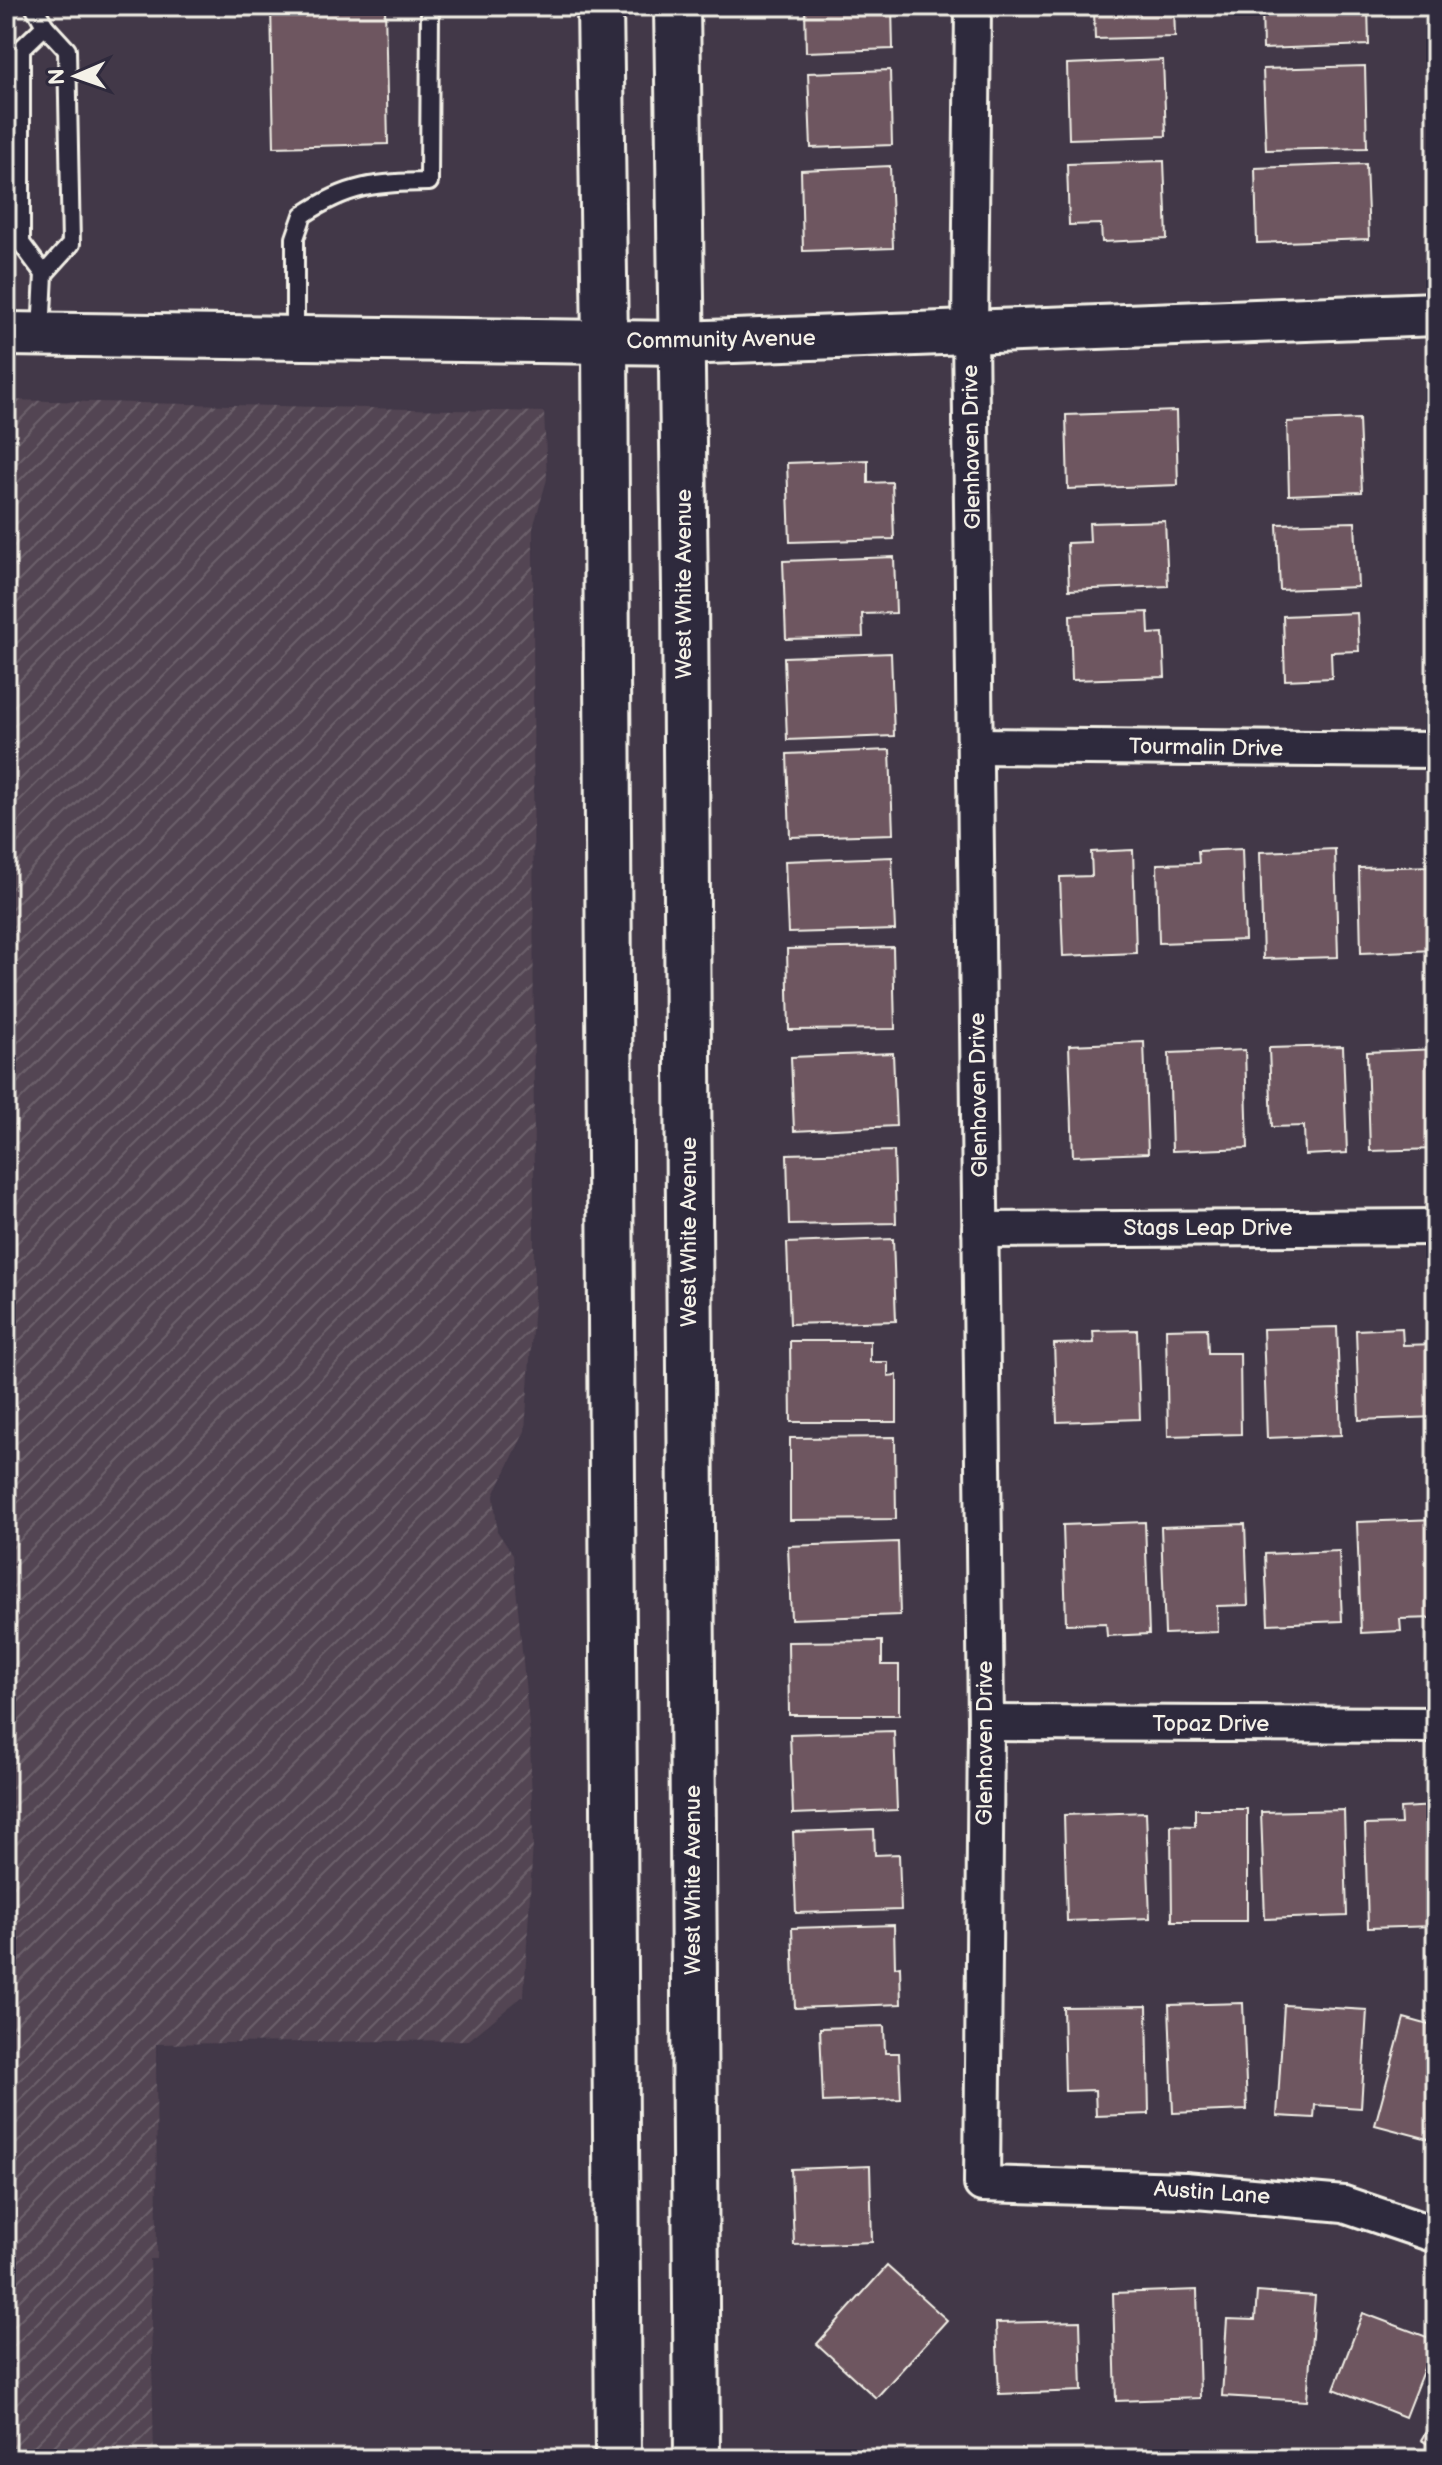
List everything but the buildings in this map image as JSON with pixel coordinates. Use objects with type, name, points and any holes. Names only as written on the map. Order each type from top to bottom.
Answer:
[{"type":"main road","points":[[600,6],[605,342],[618,2459]]},
{"type":"main road","name":"West White Avenue","points":[[677,6],[697,2459]]},
{"type":"street","name":"Glenhaven Drive","points":[[973,6],[970,332],[986,1723],[982,2184]]},
{"type":"street","name":"Community Avenue","points":[[24,334],[682,343],[1436,314]]},
{"type":"street","name":"Tourmalin Drive","points":[[975,746],[1436,750]]},
{"type":"street","name":"Stags Leap Drive","points":[[980,1230],[1436,1227]]},
{"type":"street","name":"Topaz Drive","points":[[986,1723],[1436,1725]]},
{"type":"street","name":"Austin Lane","points":[[982,2184],[1185,2190],[1344,2204],[1436,2235]]},
{"type":"lane","points":[[24,334],[44,274],[71,244],[67,50],[45,26],[34,6]]},
{"type":"lane","points":[[295,338],[295,238],[303,215],[346,191],[374,183],[429,182],[430,6]]},
{"type":"lane","points":[[44,274],[21,243],[21,49],[45,26]]},
{"type":"shaded area","points":[[6,400],[544,412],[547,479],[533,528],[534,1302],[525,1431],[494,1495],[497,1531],[513,1555],[530,1736],[533,1843],[524,1995],[469,2040],[156,2044],[157,2259],[150,2259],[154,2459],[6,2459]]}]
